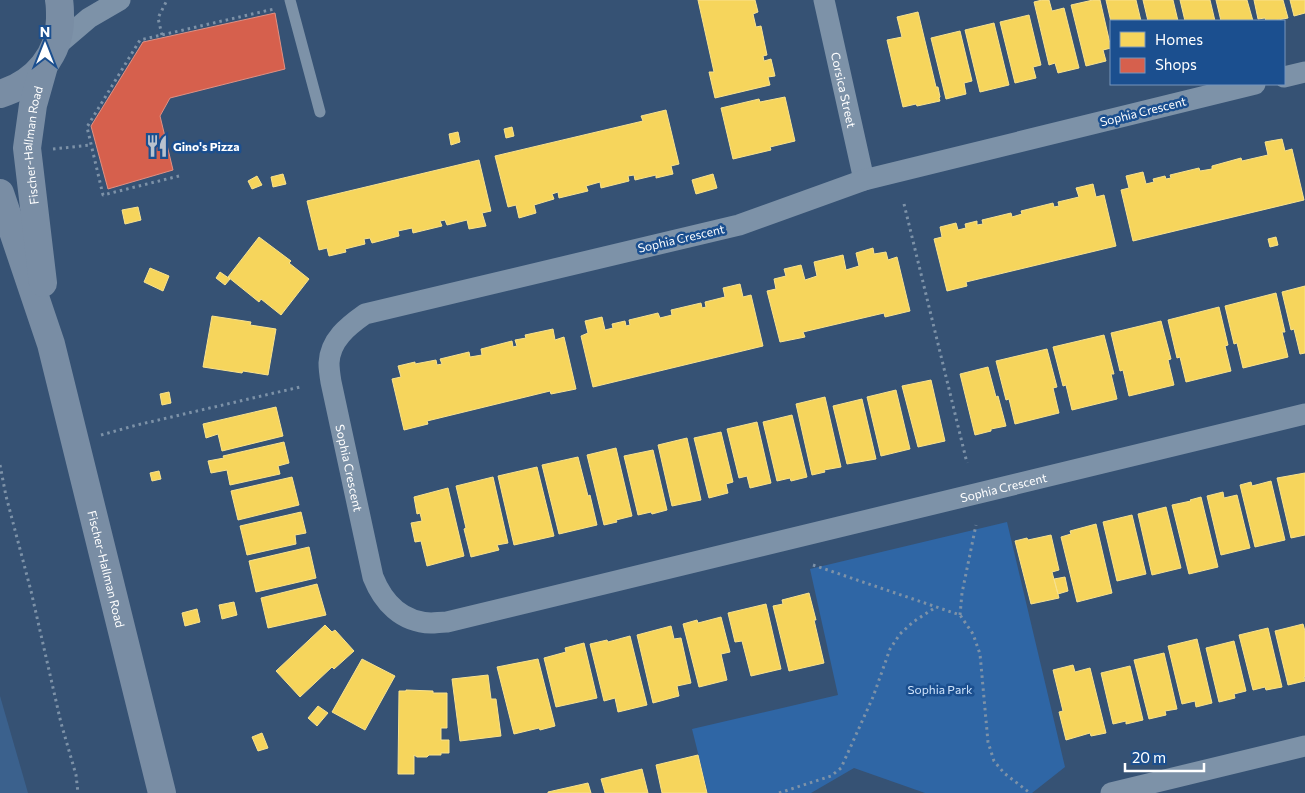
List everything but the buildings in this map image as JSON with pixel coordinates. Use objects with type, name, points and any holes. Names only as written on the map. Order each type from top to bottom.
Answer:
[{"type":"main road","name":"Fischer-Hallman Road","points":[[51,344],[27,148],[33,105],[60,25],[59,0]]},
{"type":"main road","points":[[0,94],[24,84],[49,56]]},
{"type":"main road","name":"Fischer-Hallman Road","points":[[0,193],[51,344],[162,793]]},
{"type":"street","points":[[49,56],[88,18],[120,0]]},
{"type":"street","name":"Corsica Street","points":[[824,0],[864,180]]},
{"type":"street","points":[[1285,77],[1305,72]]},
{"type":"street","name":"Sophia Crescent","points":[[1251,85],[864,180],[739,225],[365,314],[342,332],[333,345],[329,362],[331,382],[373,577],[378,590],[386,602],[398,613],[413,620],[430,623],[447,622],[1305,414]]},
{"type":"street","points":[[1111,793],[1305,746]]},
{"type":"lane","points":[[290,0],[320,112]]},
{"type":"path","points":[[162,35],[158,18],[167,0]]},
{"type":"path","points":[[179,176],[104,195],[87,127],[140,40],[276,9]]},
{"type":"path","points":[[48,150],[91,146]]},
{"type":"path","points":[[904,204],[967,463]]},
{"type":"path","points":[[75,443],[137,425],[300,387]]},
{"type":"path","points":[[0,465],[6,496],[36,609],[61,723],[76,775],[78,793]]},
{"type":"path","points":[[960,615],[962,593],[976,525]]},
{"type":"path","points":[[812,565],[960,615],[973,634],[980,654],[988,742],[994,761],[1004,773],[1030,793]]},
{"type":"path","points":[[779,793],[831,776],[841,768],[872,697],[890,649],[900,634],[936,606]]},
{"type":"green space","name":"Sophia Park","points":[[1007,522],[1065,767],[1032,793],[925,793],[854,768],[811,793],[708,793],[692,729],[838,695],[810,569]]},
{"type":"shaded area","points":[[0,696],[28,793],[0,793]]},
{"type":"place","name":"Gino's Pizza","points":[[157,146]]}]
